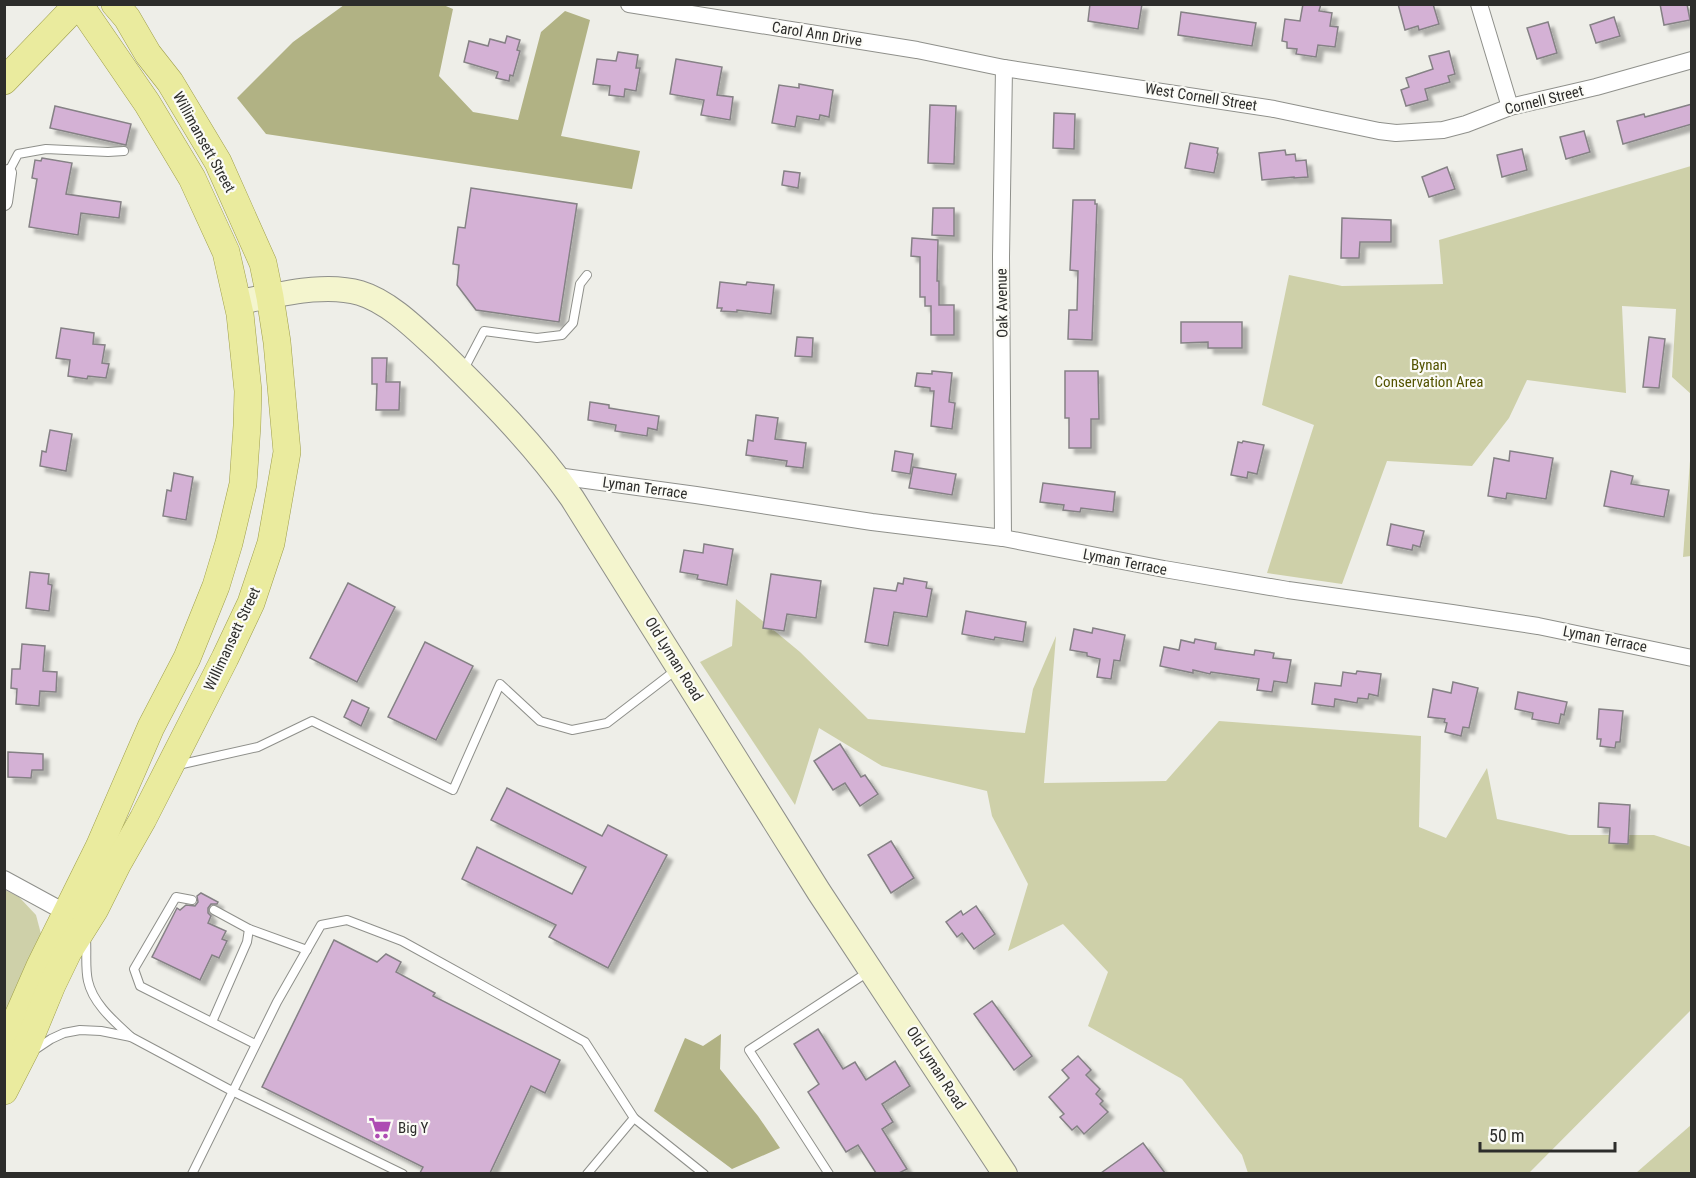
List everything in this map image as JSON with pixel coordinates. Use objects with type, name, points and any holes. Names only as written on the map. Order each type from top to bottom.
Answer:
[{"type":"main road","points":[[4,81],[79,4]]},
{"type":"main road","name":"Willimansett Street","points":[[76,918],[99,847],[152,728],[187,658],[216,586],[230,543],[243,484],[248,426],[248,391],[240,314],[226,252],[192,178],[147,103],[79,4]]},
{"type":"main road","name":"Willimansett Street","points":[[4,1091],[12,1054],[40,966],[76,918],[169,767],[251,603],[271,543],[287,452],[280,371],[263,263],[218,162],[170,82],[148,54],[127,18],[115,4]]},
{"type":"main road","name":"Old Lyman Road","points":[[238,302],[293,292],[327,289],[361,293],[385,306],[413,326],[525,438],[573,498],[819,892],[1005,1173]]},
{"type":"street","name":"Carol Ann Drive","points":[[629,4],[917,50],[1004,68]]},
{"type":"street","points":[[1479,4],[1510,107]]},
{"type":"street","name":"Cornell Street","points":[[1396,133],[1443,130],[1510,107],[1596,87],[1692,60]]},
{"type":"street","name":"West Cornell Street","points":[[1004,68],[1274,109],[1396,133]]},
{"type":"street","name":"Oak Avenue","points":[[1003,538],[1001,257],[1004,68]]},
{"type":"street","points":[[4,202],[8,173]]},
{"type":"street","name":"Lyman Terrace","points":[[557,476],[872,522],[1003,538],[1277,589],[1538,626],[1692,658]]},
{"type":"street","points":[[4,879],[76,918]]},
{"type":"lane","points":[[8,173],[18,154],[37,150],[124,151]]},
{"type":"lane","points":[[462,373],[484,331],[537,338],[562,335],[573,323],[580,284],[587,275]]},
{"type":"lane","points":[[169,767],[258,747],[312,722],[453,790],[500,684],[540,721],[572,730],[607,723],[679,668]]},
{"type":"lane","points":[[192,900],[176,897],[134,969],[140,986],[255,1044]]},
{"type":"lane","points":[[214,910],[249,929],[307,950]]},
{"type":"lane","points":[[76,918],[88,983],[110,1017],[131,1037],[232,1090],[403,1173]]},
{"type":"lane","points":[[192,1173],[255,1044],[321,925],[347,920],[402,941],[585,1042],[634,1118],[704,1173]]},
{"type":"lane","points":[[212,1022],[247,942],[249,929]]},
{"type":"lane","points":[[830,1173],[749,1050],[871,970]]},
{"type":"lane","points":[[12,1054],[80,1030],[101,1031],[131,1037]]},
{"type":"lane","points":[[586,1173],[634,1118]]},
{"type":"green space","points":[[441,4],[453,9],[439,76],[473,112],[518,120],[541,32],[565,11],[590,20],[561,136],[640,151],[632,189],[266,134],[237,98],[293,42],[344,5]]},
{"type":"green space","name":"Bynan Conservation Area","points":[[1691,166],[1691,394],[1672,377],[1676,309],[1622,306],[1626,393],[1527,380],[1509,418],[1472,466],[1387,461],[1342,584],[1267,573],[1314,425],[1262,405],[1289,275],[1342,286],[1443,284],[1439,240]]},
{"type":"green space","points":[[1691,447],[1691,556],[1683,557]]},
{"type":"green space","points":[[736,599],[800,652],[868,719],[1025,733],[1033,689],[1056,636],[1044,783],[1166,781],[1219,721],[1421,736],[1419,827],[1446,838],[1487,768],[1497,819],[1569,835],[1654,835],[1691,847],[1691,1010],[1529,1173],[1248,1173],[1242,1155],[1182,1079],[1088,1026],[1108,972],[1063,924],[1008,951],[1028,884],[992,816],[987,791],[882,766],[819,728],[795,805],[700,662],[732,646]]},
{"type":"green space","points":[[5,890],[19,897],[36,915],[41,934],[5,1023]]},
{"type":"green space","points":[[721,1034],[720,1069],[758,1116],[780,1148],[732,1169],[654,1111],[685,1038],[703,1046]]},
{"type":"green space","points":[[1691,1125],[1691,1173],[1636,1173]]},
{"type":"building","points":[[1090,4],[1142,4],[1138,29],[1088,21]]},
{"type":"building","points":[[1303,4],[1321,4],[1319,11],[1332,13],[1330,26],[1338,27],[1335,47],[1318,45],[1316,57],[1296,54],[1297,49],[1287,48],[1287,42],[1282,41],[1285,19],[1300,21]]},
{"type":"building","points":[[1398,4],[1433,4],[1439,24],[1419,30],[1418,26],[1405,30]]},
{"type":"building","points":[[1660,4],[1687,4],[1690,20],[1664,25]]},
{"type":"building","points":[[1181,12],[1256,23],[1252,46],[1178,35]]},
{"type":"building","points":[[1614,17],[1620,36],[1596,43],[1590,25]]},
{"type":"building","points":[[1548,22],[1557,53],[1537,59],[1527,28]]},
{"type":"building","points":[[507,36],[520,40],[517,50],[520,51],[513,76],[510,75],[509,81],[496,78],[498,72],[464,62],[469,41],[488,46],[490,39],[505,43]]},
{"type":"building","points":[[1449,51],[1455,74],[1448,76],[1450,82],[1425,89],[1428,100],[1406,106],[1401,90],[1409,87],[1406,78],[1433,69],[1429,56]]},
{"type":"building","points":[[618,52],[638,55],[636,68],[640,68],[636,91],[625,89],[624,97],[609,95],[610,86],[593,84],[597,59],[616,61]]},
{"type":"building","points":[[676,59],[722,67],[717,95],[733,97],[730,120],[701,115],[704,100],[670,94]]},
{"type":"building","points":[[799,84],[833,90],[829,117],[820,115],[819,120],[797,116],[795,127],[772,123],[779,85],[799,88]]},
{"type":"building","points":[[1692,104],[1692,124],[1623,144],[1617,121],[1644,114],[1645,117]]},
{"type":"building","points":[[930,105],[956,106],[954,164],[928,163]]},
{"type":"building","points":[[55,106],[131,124],[126,145],[50,128]]},
{"type":"building","points":[[1054,113],[1075,114],[1074,149],[1053,148]]},
{"type":"building","points":[[1584,131],[1590,152],[1566,159],[1560,137]]},
{"type":"building","points":[[1190,143],[1218,148],[1214,173],[1185,168]]},
{"type":"building","points":[[1522,149],[1527,170],[1502,177],[1497,155]]},
{"type":"building","points":[[1285,150],[1286,155],[1295,154],[1296,161],[1306,160],[1308,177],[1262,180],[1259,153]]},
{"type":"building","points":[[42,158],[72,163],[66,194],[121,202],[119,218],[81,213],[78,235],[29,227],[37,179],[32,178],[35,160],[41,161]]},
{"type":"building","points":[[1447,167],[1455,189],[1429,197],[1422,177]]},
{"type":"building","points":[[784,171],[800,173],[798,188],[782,185]]},
{"type":"building","points":[[471,188],[577,204],[559,322],[476,310],[457,285],[459,265],[453,264],[458,227],[465,228]]},
{"type":"building","points":[[1073,200],[1095,200],[1097,204],[1092,340],[1068,339],[1069,310],[1077,310],[1078,271],[1070,270]]},
{"type":"building","points":[[933,208],[954,208],[954,236],[932,235]]},
{"type":"building","points":[[1342,218],[1391,220],[1391,242],[1360,242],[1359,258],[1341,258]]},
{"type":"building","points":[[912,238],[938,240],[939,305],[954,305],[954,335],[931,335],[931,306],[925,306],[925,297],[920,297],[920,257],[911,256]]},
{"type":"building","points":[[720,282],[774,285],[771,314],[737,310],[737,312],[721,311],[722,308],[717,308]]},
{"type":"building","points":[[1181,322],[1242,322],[1242,348],[1208,348],[1208,342],[1181,343]]},
{"type":"building","points":[[61,328],[94,333],[93,344],[105,345],[102,363],[109,364],[106,378],[88,376],[87,379],[68,376],[70,360],[56,358]]},
{"type":"building","points":[[797,337],[813,338],[812,357],[795,356]]},
{"type":"building","points":[[1649,337],[1665,339],[1659,388],[1643,387]]},
{"type":"building","points":[[372,358],[387,358],[386,382],[400,382],[399,410],[376,410],[377,384],[372,384]]},
{"type":"building","points":[[932,371],[952,373],[949,402],[955,403],[952,429],[931,426],[934,391],[930,391],[930,388],[915,386],[917,373],[932,374]]},
{"type":"building","points":[[1065,371],[1098,371],[1099,419],[1091,419],[1091,448],[1069,448],[1069,418],[1065,418]]},
{"type":"building","points":[[590,402],[609,405],[609,408],[659,416],[657,430],[648,428],[647,436],[615,431],[616,425],[588,420]]},
{"type":"building","points":[[756,415],[778,418],[775,439],[806,443],[803,468],[786,466],[787,461],[746,455],[748,440],[753,441]]},
{"type":"building","points":[[50,430],[72,434],[66,471],[40,466],[42,451],[46,452]]},
{"type":"building","points":[[1238,442],[1264,445],[1257,474],[1248,472],[1247,478],[1231,475]]},
{"type":"building","points":[[895,451],[913,454],[910,474],[892,471]]},
{"type":"building","points":[[1510,451],[1553,458],[1546,499],[1507,493],[1506,499],[1488,496],[1494,458],[1509,461]]},
{"type":"building","points":[[913,467],[956,474],[952,495],[909,488]]},
{"type":"building","points":[[1611,471],[1633,476],[1631,484],[1669,490],[1664,517],[1604,506]]},
{"type":"building","points":[[174,473],[193,477],[186,520],[163,516],[167,490],[171,491]]},
{"type":"building","points":[[1043,483],[1115,492],[1113,512],[1081,508],[1080,512],[1063,510],[1064,505],[1040,502]]},
{"type":"building","points":[[1391,524],[1424,531],[1420,547],[1413,545],[1412,550],[1387,545]]},
{"type":"building","points":[[704,544],[733,549],[727,585],[697,579],[698,575],[680,572],[684,550],[703,553]]},
{"type":"building","points":[[30,572],[49,574],[48,584],[52,585],[49,611],[26,608]]},
{"type":"building","points":[[771,574],[821,581],[816,618],[787,614],[784,631],[763,628]]},
{"type":"building","points":[[904,578],[927,582],[926,588],[932,589],[927,617],[894,612],[888,646],[865,642],[874,588],[896,591],[898,583],[903,584]]},
{"type":"building","points":[[348,583],[395,607],[357,682],[310,658]]},
{"type":"building","points":[[966,611],[1026,622],[1023,642],[962,634]]},
{"type":"building","points":[[1093,628],[1125,635],[1120,661],[1114,660],[1111,679],[1097,677],[1100,659],[1087,656],[1087,653],[1070,650],[1074,629],[1092,633]]},
{"type":"building","points":[[1195,639],[1216,643],[1215,649],[1254,655],[1255,650],[1274,653],[1273,658],[1291,660],[1287,683],[1274,681],[1272,692],[1257,690],[1259,679],[1193,670],[1193,673],[1160,666],[1164,647],[1179,650],[1181,640],[1194,643]]},
{"type":"building","points":[[425,642],[473,666],[436,740],[388,717]]},
{"type":"building","points":[[22,644],[45,646],[43,671],[57,672],[56,692],[40,691],[39,706],[16,704],[17,689],[11,688],[12,669],[20,669]]},
{"type":"building","points":[[1357,671],[1381,674],[1378,696],[1369,694],[1368,699],[1358,698],[1357,703],[1335,699],[1334,707],[1312,704],[1315,683],[1341,686],[1343,672],[1356,674]]},
{"type":"building","points":[[1453,682],[1478,688],[1469,728],[1463,727],[1461,736],[1445,732],[1447,723],[1444,722],[1445,719],[1428,717],[1433,689],[1451,693]]},
{"type":"building","points":[[1518,692],[1567,702],[1559,724],[1532,719],[1533,713],[1515,709]]},
{"type":"building","points":[[352,700],[369,708],[361,726],[344,717]]},
{"type":"building","points":[[1599,709],[1623,711],[1620,742],[1616,742],[1615,748],[1600,746],[1601,739],[1597,739]]},
{"type":"building","points":[[840,744],[861,777],[865,775],[878,794],[860,806],[845,783],[833,790],[814,761]]},
{"type":"building","points":[[8,752],[43,754],[43,770],[32,770],[31,778],[8,777]]},
{"type":"building","points":[[507,788],[602,836],[608,825],[667,855],[608,968],[549,937],[556,925],[462,879],[477,847],[572,894],[586,867],[491,820]]},
{"type":"building","points":[[1599,803],[1630,805],[1628,844],[1609,843],[1610,828],[1598,827]]},
{"type":"building","points":[[891,841],[914,878],[891,893],[868,855]]},
{"type":"building","points":[[201,893],[218,902],[211,904],[208,908],[211,916],[208,923],[226,931],[222,939],[227,941],[219,958],[212,955],[200,980],[152,957],[177,908],[180,910],[186,905],[195,906],[198,902],[197,896]]},
{"type":"building","points":[[976,906],[995,934],[974,949],[962,933],[957,937],[946,922],[961,911],[963,915]]},
{"type":"building","points":[[334,940],[377,962],[386,954],[401,962],[396,972],[435,993],[433,996],[560,1060],[545,1093],[531,1086],[490,1173],[420,1173],[423,1167],[262,1087]]},
{"type":"building","points":[[992,1001],[1032,1056],[1014,1070],[974,1014]]},
{"type":"building","points":[[818,1029],[843,1069],[855,1062],[866,1080],[895,1061],[910,1086],[882,1104],[893,1122],[882,1129],[907,1169],[899,1173],[876,1173],[858,1145],[846,1152],[808,1092],[819,1084],[794,1044]]},
{"type":"building","points":[[1078,1056],[1091,1070],[1086,1075],[1100,1089],[1096,1094],[1103,1101],[1100,1104],[1108,1112],[1084,1134],[1077,1126],[1072,1130],[1060,1117],[1064,1114],[1049,1097],[1069,1078],[1062,1070]]},
{"type":"building","points":[[1143,1143],[1165,1173],[1101,1173]]},
{"type":"place","name":"Big Y","points":[[380,1128]]}]
